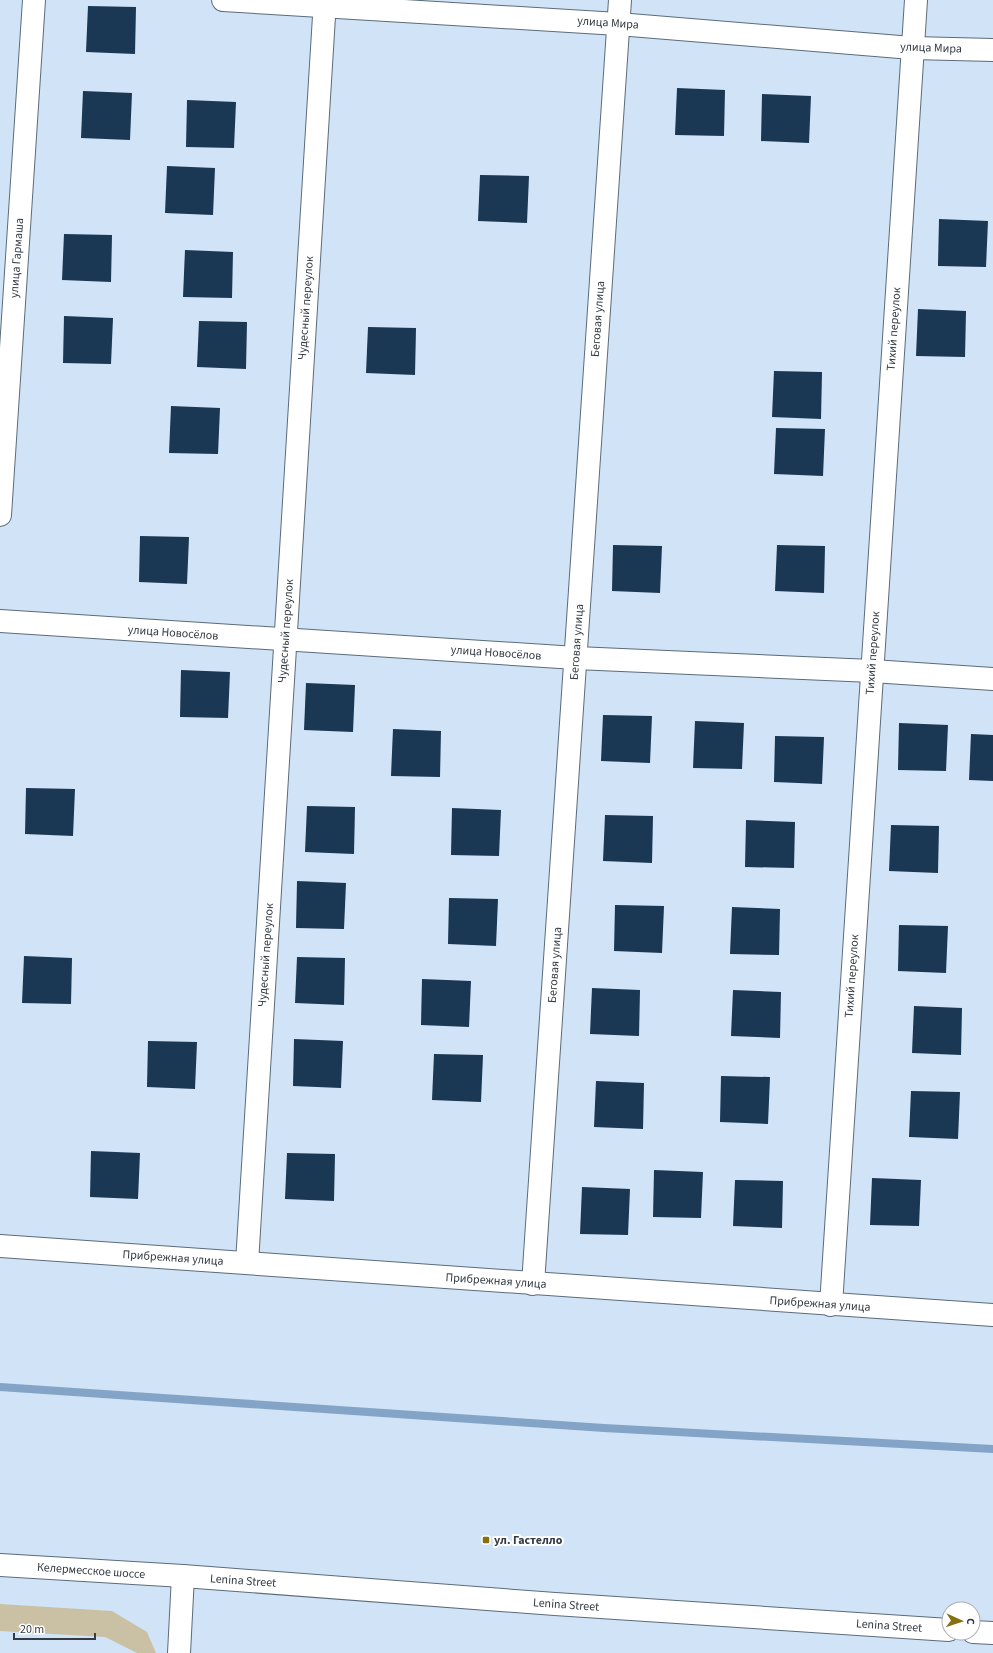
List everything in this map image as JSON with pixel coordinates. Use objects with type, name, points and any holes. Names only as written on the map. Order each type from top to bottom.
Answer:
[{"type":"street","name":"улица Гармаша","points":[[0,515],[34,0]]},
{"type":"street","name":"улица Мира","points":[[223,0],[325,3],[618,24],[912,48],[993,50]]},
{"type":"street","name":"Беговая улица","points":[[533,1284],[620,0]]},
{"type":"street","name":"Тихий переулок","points":[[831,1305],[916,0]]},
{"type":"street","name":"Чудесный переулок","points":[[247,1263],[325,3]]},
{"type":"street","name":"улица Новосёлов","points":[[0,621],[576,658],[872,671],[993,679]]},
{"type":"street","name":"Прибрежная улица","points":[[0,1246],[993,1316]]},
{"type":"street","name":"Келермесское шоссе","points":[[0,1565],[182,1576]]},
{"type":"street","name":"Lenina Street","points":[[182,1576],[555,1604],[941,1629]]},
{"type":"street","points":[[179,1653],[182,1576]]},
{"type":"street","points":[[981,1632],[993,1633]]},
{"type":"shaded area","points":[[0,1604],[112,1611],[147,1632],[156,1653],[137,1653],[105,1637],[0,1631]]},
{"type":"building","points":[[88,6],[136,7],[135,54],[86,52]]},
{"type":"building","points":[[677,88],[725,90],[724,136],[675,135]]},
{"type":"building","points":[[83,91],[132,93],[130,140],[81,138]]},
{"type":"building","points":[[762,94],[811,96],[809,143],[761,141]]},
{"type":"building","points":[[187,100],[236,102],[234,148],[186,147]]},
{"type":"building","points":[[167,166],[215,168],[213,215],[165,213]]},
{"type":"building","points":[[480,175],[529,176],[527,223],[478,221]]},
{"type":"building","points":[[939,219],[988,221],[986,267],[938,266]]},
{"type":"building","points":[[64,234],[112,235],[111,282],[62,280]]},
{"type":"building","points":[[185,250],[233,252],[232,298],[183,297]]},
{"type":"building","points":[[918,309],[966,311],[965,357],[916,356]]},
{"type":"building","points":[[64,316],[113,318],[111,364],[63,363]]},
{"type":"building","points":[[199,321],[247,322],[246,369],[197,367]]},
{"type":"building","points":[[368,327],[416,328],[415,375],[366,373]]},
{"type":"building","points":[[774,371],[822,372],[821,419],[772,417]]},
{"type":"building","points":[[171,406],[220,408],[218,454],[169,453]]},
{"type":"building","points":[[776,428],[825,429],[823,476],[774,474]]},
{"type":"building","points":[[140,536],[189,537],[187,584],[139,582]]},
{"type":"building","points":[[613,545],[662,546],[660,593],[612,591]]},
{"type":"building","points":[[777,545],[825,546],[824,593],[775,591]]},
{"type":"building","points":[[181,670],[230,672],[228,718],[180,717]]},
{"type":"building","points":[[306,683],[355,685],[353,732],[304,730]]},
{"type":"building","points":[[603,715],[652,716],[650,763],[601,761]]},
{"type":"building","points":[[695,721],[744,723],[742,769],[693,768]]},
{"type":"building","points":[[899,723],[948,725],[946,771],[898,770]]},
{"type":"building","points":[[393,729],[441,731],[440,777],[391,776]]},
{"type":"building","points":[[971,734],[993,735],[993,781],[969,780]]},
{"type":"building","points":[[775,736],[824,737],[822,784],[774,782]]},
{"type":"building","points":[[26,788],[75,789],[73,836],[25,834]]},
{"type":"building","points":[[307,806],[355,807],[354,854],[305,852]]},
{"type":"building","points":[[452,808],[501,810],[499,856],[451,855]]},
{"type":"building","points":[[605,815],[653,816],[652,863],[603,861]]},
{"type":"building","points":[[746,820],[795,822],[794,868],[745,867]]},
{"type":"building","points":[[891,825],[939,826],[938,873],[889,871]]},
{"type":"building","points":[[297,881],[346,883],[344,929],[296,928]]},
{"type":"building","points":[[449,898],[498,899],[496,946],[448,944]]},
{"type":"building","points":[[615,905],[664,906],[662,953],[614,951]]},
{"type":"building","points":[[732,907],[780,909],[779,955],[730,954]]},
{"type":"building","points":[[899,925],[948,926],[946,973],[898,971]]},
{"type":"building","points":[[24,956],[72,958],[71,1004],[22,1003]]},
{"type":"building","points":[[297,957],[345,958],[344,1005],[295,1003]]},
{"type":"building","points":[[422,979],[471,981],[469,1027],[421,1025]]},
{"type":"building","points":[[592,988],[640,990],[639,1036],[590,1034]]},
{"type":"building","points":[[733,990],[781,992],[780,1038],[731,1036]]},
{"type":"building","points":[[914,1006],[962,1008],[961,1055],[912,1053]]},
{"type":"building","points":[[294,1039],[343,1041],[341,1088],[293,1086]]},
{"type":"building","points":[[148,1041],[197,1042],[195,1089],[147,1087]]},
{"type":"building","points":[[434,1054],[483,1055],[481,1102],[432,1100]]},
{"type":"building","points":[[721,1076],[770,1077],[768,1124],[720,1122]]},
{"type":"building","points":[[596,1081],[644,1083],[643,1129],[594,1127]]},
{"type":"building","points":[[911,1091],[960,1092],[958,1139],[909,1137]]},
{"type":"building","points":[[91,1151],[140,1153],[138,1199],[90,1197]]},
{"type":"building","points":[[287,1153],[335,1154],[334,1201],[285,1199]]},
{"type":"building","points":[[654,1170],[703,1172],[701,1218],[653,1217]]},
{"type":"building","points":[[872,1178],[921,1180],[919,1226],[870,1225]]},
{"type":"building","points":[[735,1180],[783,1181],[782,1228],[733,1226]]},
{"type":"building","points":[[582,1187],[630,1189],[628,1235],[580,1234]]},
{"type":"waterway","points":[[0,1387],[604,1428],[993,1449]]},
{"type":"place","name":"ул. Гастелло","points":[[486,1540]]}]
